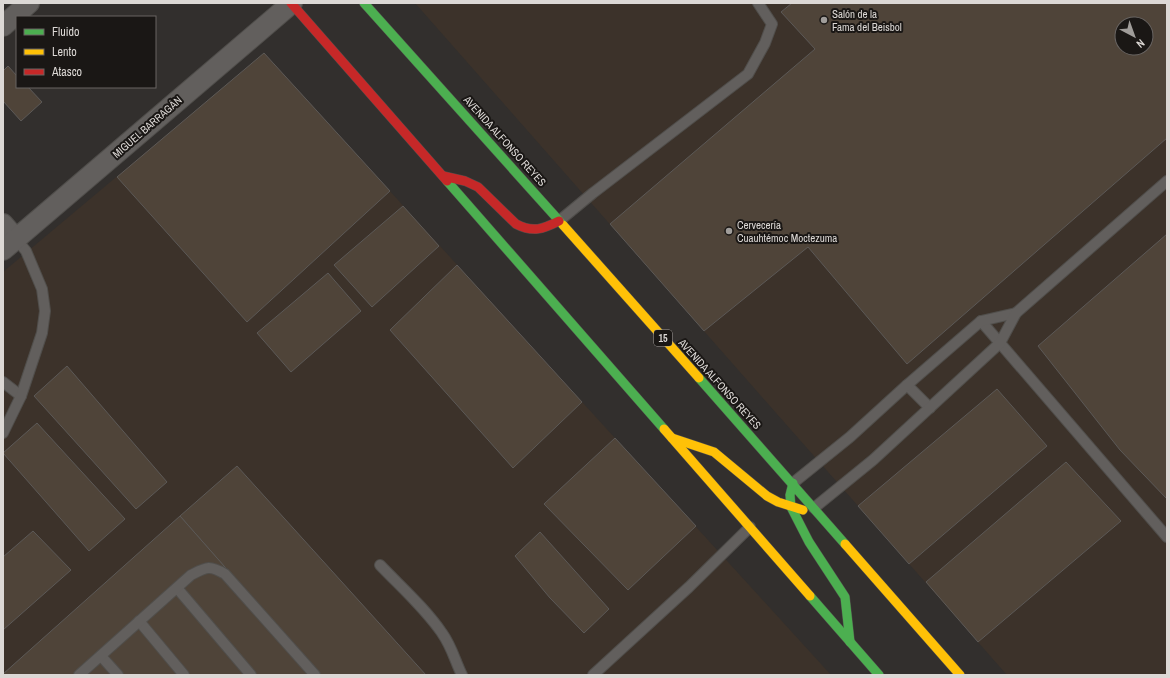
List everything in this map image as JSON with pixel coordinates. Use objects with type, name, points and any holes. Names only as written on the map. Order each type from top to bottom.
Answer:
[{"type":"highway","points":[[292,3],[879,675]]},
{"type":"highway","name":"AVENIDA ALFONSO REYES","points":[[364,3],[518,173],[793,483],[960,675]]},
{"type":"highway","points":[[443,176],[472,183],[522,228],[537,230],[546,228],[559,221]]},
{"type":"highway","points":[[671,438],[714,452],[767,496],[778,502],[801,510],[814,508]]},
{"type":"highway","points":[[793,483],[790,491],[791,507],[809,542],[844,597],[850,642]]},
{"type":"street","points":[[3,26],[29,3]]},
{"type":"street","name":"MIGUEL BARRAGÁN","points":[[10,245],[292,3]]},
{"type":"street","points":[[3,224],[10,245]]},
{"type":"lane","points":[[559,221],[593,193],[748,74],[765,43],[772,24],[758,3]]},
{"type":"lane","points":[[814,508],[873,460],[1000,343],[1016,313],[1167,181]]},
{"type":"lane","points":[[3,433],[21,396],[42,333],[45,311],[42,289],[26,251],[10,245]]},
{"type":"lane","points":[[793,483],[850,437],[981,321],[1016,313]]},
{"type":"lane","points":[[981,321],[1167,537]]},
{"type":"lane","points":[[3,382],[21,396]]},
{"type":"lane","points":[[907,385],[930,408]]},
{"type":"lane","points":[[593,675],[689,587],[750,527]]},
{"type":"lane","points":[[380,565],[430,616],[453,651],[462,675]]},
{"type":"lane","points":[[79,675],[192,574],[208,567],[217,569],[225,574],[315,675]]},
{"type":"lane","points":[[177,588],[250,675]]},
{"type":"lane","points":[[139,622],[184,675]]},
{"type":"lane","points":[[101,656],[118,675]]},
{"type":"shaded area","points":[[415,3],[1167,3],[1167,675],[1007,675]]},
{"type":"shaded area","points":[[264,53],[831,675],[3,675],[3,272]]},
{"type":"building","points":[[792,3],[1167,3],[1167,138],[907,364],[808,247],[704,331],[610,224],[815,49],[781,12]]},
{"type":"building","points":[[264,53],[390,191],[247,322],[117,177]]},
{"type":"building","points":[[8,66],[16,75],[16,88],[29,88],[42,102],[21,121],[3,101],[3,71]]},
{"type":"building","points":[[403,206],[439,246],[372,307],[334,265]]},
{"type":"building","points":[[1167,234],[1167,499],[1120,450],[1038,346]]},
{"type":"building","points":[[457,265],[582,402],[513,468],[390,330]]},
{"type":"building","points":[[328,273],[361,311],[291,372],[257,333]]},
{"type":"building","points":[[67,366],[167,482],[136,509],[34,396]]},
{"type":"building","points":[[997,389],[1047,446],[909,564],[858,506]]},
{"type":"building","points":[[37,423],[125,519],[89,551],[3,453]]},
{"type":"building","points":[[615,438],[696,526],[628,590],[544,504]]},
{"type":"building","points":[[1066,462],[1121,521],[978,642],[926,582]]},
{"type":"building","points":[[237,466],[426,675],[320,675],[180,516]]},
{"type":"building","points":[[180,516],[320,675],[3,675],[3,674]]},
{"type":"building","points":[[33,531],[71,570],[3,630],[3,557]]},
{"type":"building","points":[[540,532],[609,609],[584,633],[550,598],[515,556]]},
{"type":"traffic: fast","points":[[364,3],[563,225]]},
{"type":"traffic: fast","points":[[447,181],[664,429]]},
{"type":"traffic: fast","points":[[699,378],[845,544]]},
{"type":"traffic: fast","points":[[793,483],[790,495],[791,507],[809,542],[845,597],[850,642]]},
{"type":"traffic: fast","points":[[810,596],[879,675]]},
{"type":"traffic: slow","points":[[563,225],[699,378]]},
{"type":"traffic: slow","points":[[664,429],[810,596]]},
{"type":"traffic: slow","points":[[672,438],[714,452],[767,496],[778,502],[803,510]]},
{"type":"traffic: slow","points":[[845,544],[960,675]]},
{"type":"traffic: jam","points":[[291,3],[447,181]]},
{"type":"traffic: jam","points":[[443,176],[465,181],[478,187],[516,224],[522,227],[538,229],[559,221]]},
{"type":"place","name":"Salón de la Fama del Beisbol","points":[[824,20]]},
{"type":"place","name":"Cervecería Cuauhtémoc Moctezuma","points":[[729,231]]}]
